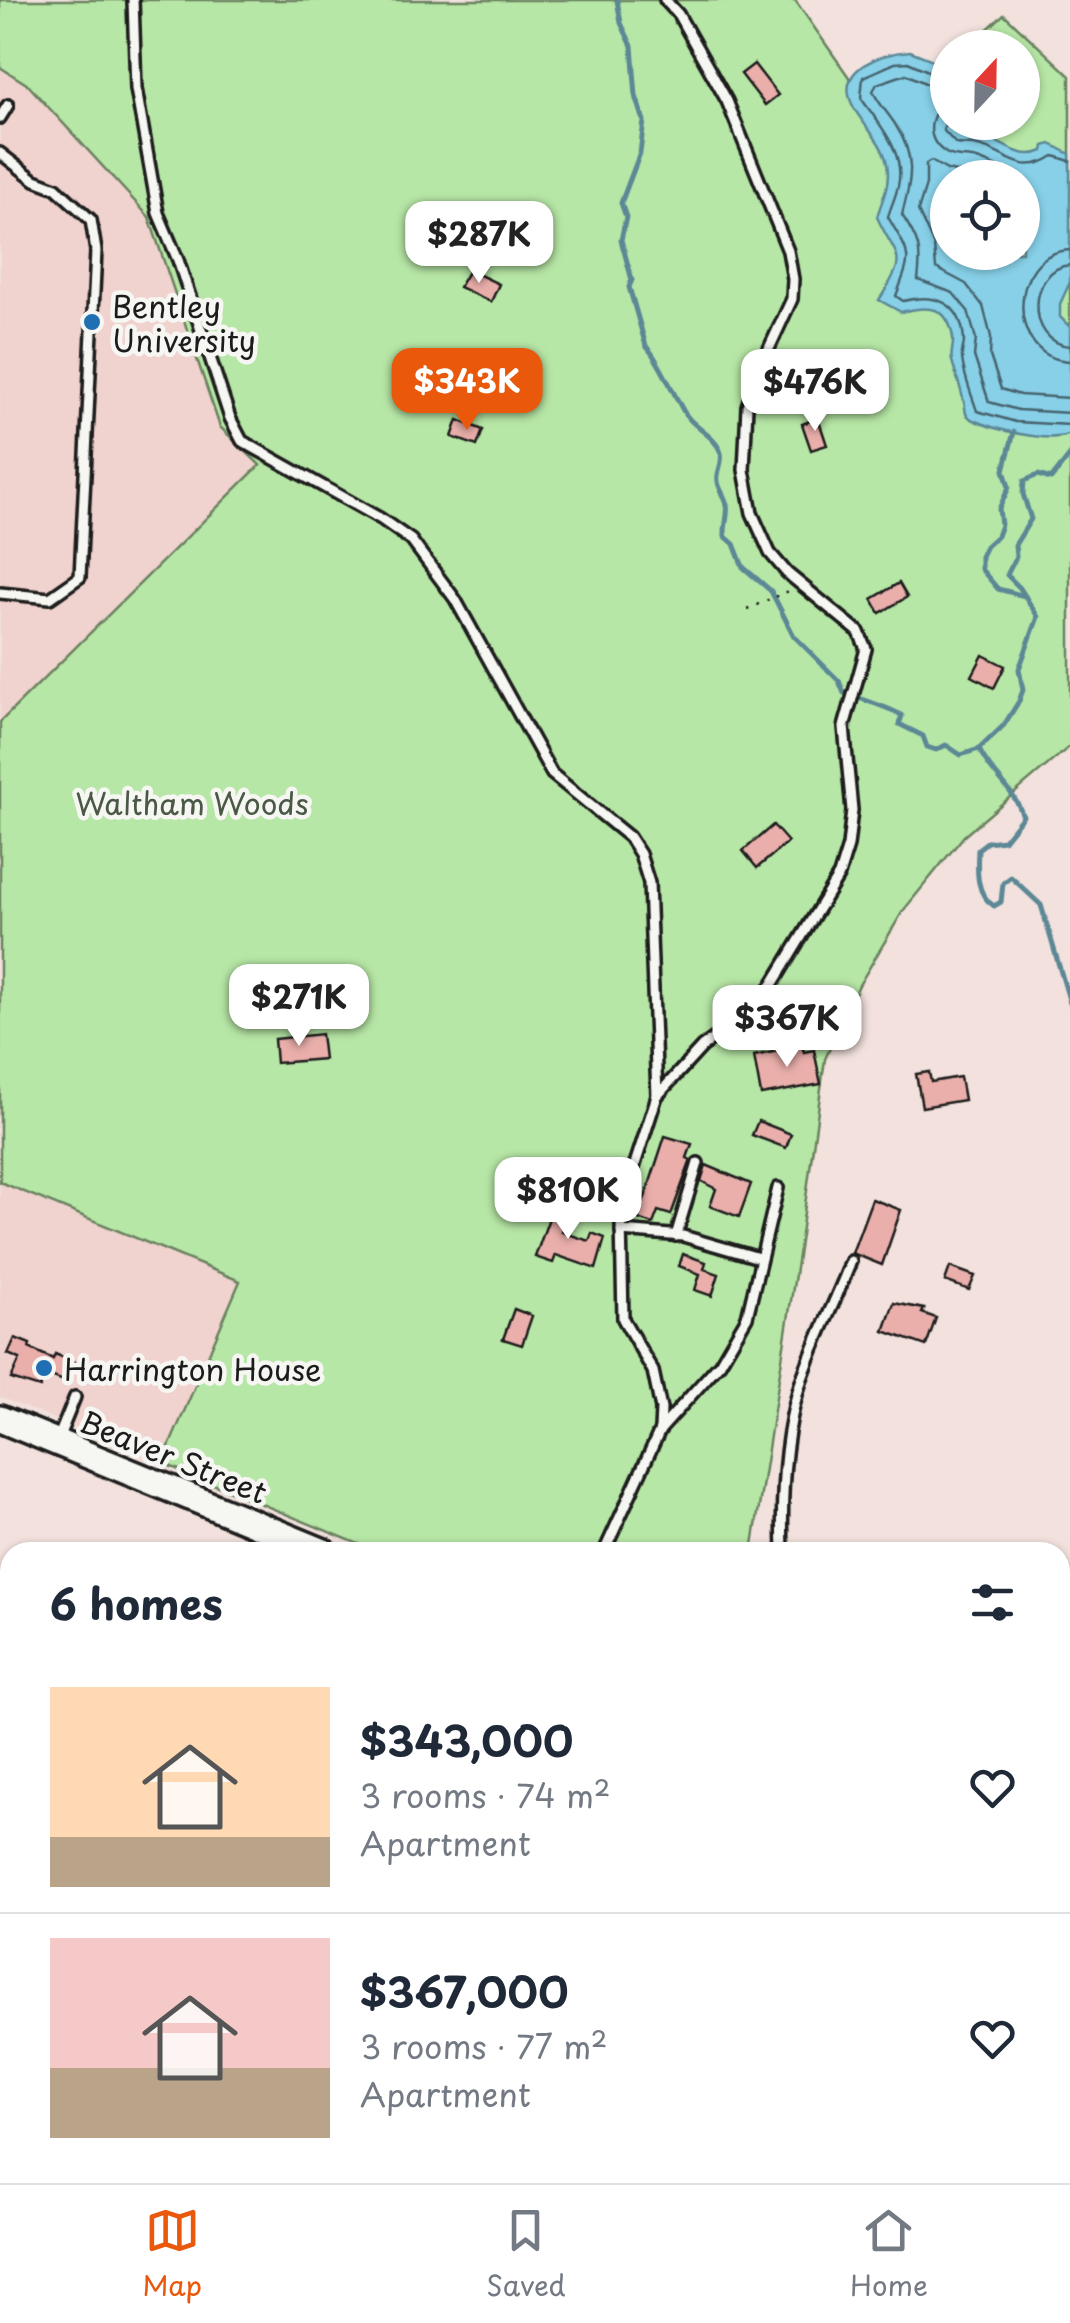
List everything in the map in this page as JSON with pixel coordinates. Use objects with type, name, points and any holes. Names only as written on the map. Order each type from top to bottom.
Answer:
[{"type":"main road","name":"Beaver Street","points":[[0,1419],[300,1542]]},
{"type":"lane","points":[[133,0],[136,89],[158,213],[178,260],[230,418],[242,441],[411,540],[455,599],[552,774],[629,837],[640,854],[648,884],[657,1096],[629,1183],[621,1232],[623,1319],[653,1371],[660,1430]]},
{"type":"lane","points":[[657,1096],[702,1047],[745,1016],[772,985],[839,875],[848,846],[852,810],[844,746],[866,649],[859,632],[787,573],[770,552],[752,513],[744,470],[747,406],[792,299],[794,279],[788,251],[727,101],[678,14],[666,0]]},
{"type":"lane","points":[[0,118],[8,105]]},
{"type":"lane","points":[[0,154],[35,180],[56,188],[91,220],[96,251],[80,576],[50,598],[0,593]]},
{"type":"lane","points":[[676,1236],[698,1163]]},
{"type":"lane","points":[[609,1542],[660,1430],[700,1388],[747,1317],[778,1188]]},
{"type":"lane","points":[[621,1232],[676,1236],[759,1258]]},
{"type":"lane","points":[[783,1542],[782,1492],[795,1404],[851,1261]]},
{"type":"lane","points":[[56,1442],[75,1397]]},
{"type":"path","points":[[748,609],[782,594]]},
{"type":"shaded area","name":"Bentley University","points":[[0,67],[28,85],[149,217],[220,427],[261,465],[0,722]]},
{"type":"shaded area","points":[[0,1182],[240,1281],[162,1463],[0,1397]]},
{"type":"green space","name":"Waltham Woods","points":[[0,0],[795,0],[883,126],[930,82],[930,140],[1040,140],[1040,48],[1070,76],[1070,746],[964,836],[903,911],[859,985],[825,1059],[754,1542],[354,1542],[162,1463],[240,1281],[0,1182],[0,722],[260,465],[220,427],[149,217],[28,85],[0,67]]},
{"type":"green space","points":[[1004,14],[1021,30],[987,30]]},
{"type":"water","points":[[910,51],[930,59],[930,140],[992,140],[1025,154],[1043,151],[1044,146],[1051,144],[1070,154],[1070,282],[1060,304],[1060,317],[1070,327],[1070,434],[1035,436],[971,419],[966,414],[952,361],[953,338],[947,319],[928,308],[901,312],[879,300],[897,265],[895,250],[877,217],[887,185],[887,164],[881,147],[852,104],[849,91],[856,71],[876,59]]},
{"type":"building","points":[[754,64],[778,95],[765,105],[741,74]]},
{"type":"building","points":[[469,270],[499,284],[491,302],[459,287]]},
{"type":"building","points":[[818,418],[827,445],[811,450],[802,424]]},
{"type":"building","points":[[458,420],[483,430],[477,446],[452,437]]},
{"type":"building","points":[[899,583],[907,597],[880,613],[872,599]]},
{"type":"building","points":[[983,655],[1005,666],[994,688],[972,676]]},
{"type":"building","points":[[773,825],[788,842],[757,868],[743,851]]},
{"type":"building","points":[[321,1034],[324,1059],[276,1063],[274,1039]]},
{"type":"building","points":[[802,1046],[804,1052],[814,1050],[821,1084],[761,1095],[754,1056]]},
{"type":"building","points":[[929,1072],[931,1082],[960,1077],[964,1100],[922,1107],[916,1074]]},
{"type":"building","points":[[758,1121],[791,1134],[786,1148],[752,1135]]},
{"type":"building","points":[[665,1136],[692,1144],[687,1158],[691,1160],[671,1215],[658,1211],[653,1224],[638,1219]]},
{"type":"building","points":[[706,1165],[751,1184],[739,1217],[710,1206],[716,1189],[701,1181]]},
{"type":"building","points":[[872,1199],[901,1210],[882,1265],[852,1253]]},
{"type":"building","points":[[554,1204],[569,1209],[562,1232],[589,1241],[592,1233],[605,1238],[596,1269],[556,1255],[553,1263],[535,1257]]},
{"type":"building","points":[[683,1254],[706,1262],[704,1269],[719,1274],[712,1296],[695,1290],[700,1274],[679,1266]]},
{"type":"building","points":[[950,1267],[975,1276],[969,1290],[945,1281]]},
{"type":"building","points":[[894,1303],[924,1309],[922,1313],[936,1318],[926,1346],[884,1331]]},
{"type":"building","points":[[514,1309],[532,1316],[522,1345],[503,1339]]},
{"type":"building","name":"Harrington House","points":[[15,1338],[53,1359],[55,1354],[74,1362],[66,1382],[46,1374],[40,1388],[11,1379],[20,1359],[8,1354]]},
{"type":"waterway","points":[[617,0],[621,23],[632,46],[636,96],[644,121],[640,153],[621,203],[626,217],[621,240],[632,280],[629,287],[646,346],[684,412],[721,453],[718,479],[727,505],[725,536],[734,544],[743,567],[771,591],[794,636],[839,681],[844,693],[898,713],[902,716],[899,724],[923,736],[927,747],[936,750],[946,745],[961,755],[979,749],[1023,816],[1004,840],[987,842],[978,849],[980,888],[994,906],[1001,902],[1003,883],[1011,877],[1041,905],[1070,1003]]},
{"type":"waterway","points":[[1014,432],[1004,470],[1009,487],[999,509],[1001,525],[981,556],[981,569],[998,589],[1025,596]]},
{"type":"waterway","points":[[979,749],[1004,725],[1019,701],[1023,690],[1019,669],[1038,617],[1007,575],[1016,557],[1015,545],[1031,519],[1023,494],[1024,481],[1038,475],[1051,479],[1070,455]]},
{"type":"place","name":"Bentley University","points":[[92,322]]},
{"type":"place","name":"Harrington House","points":[[44,1368]]}]
